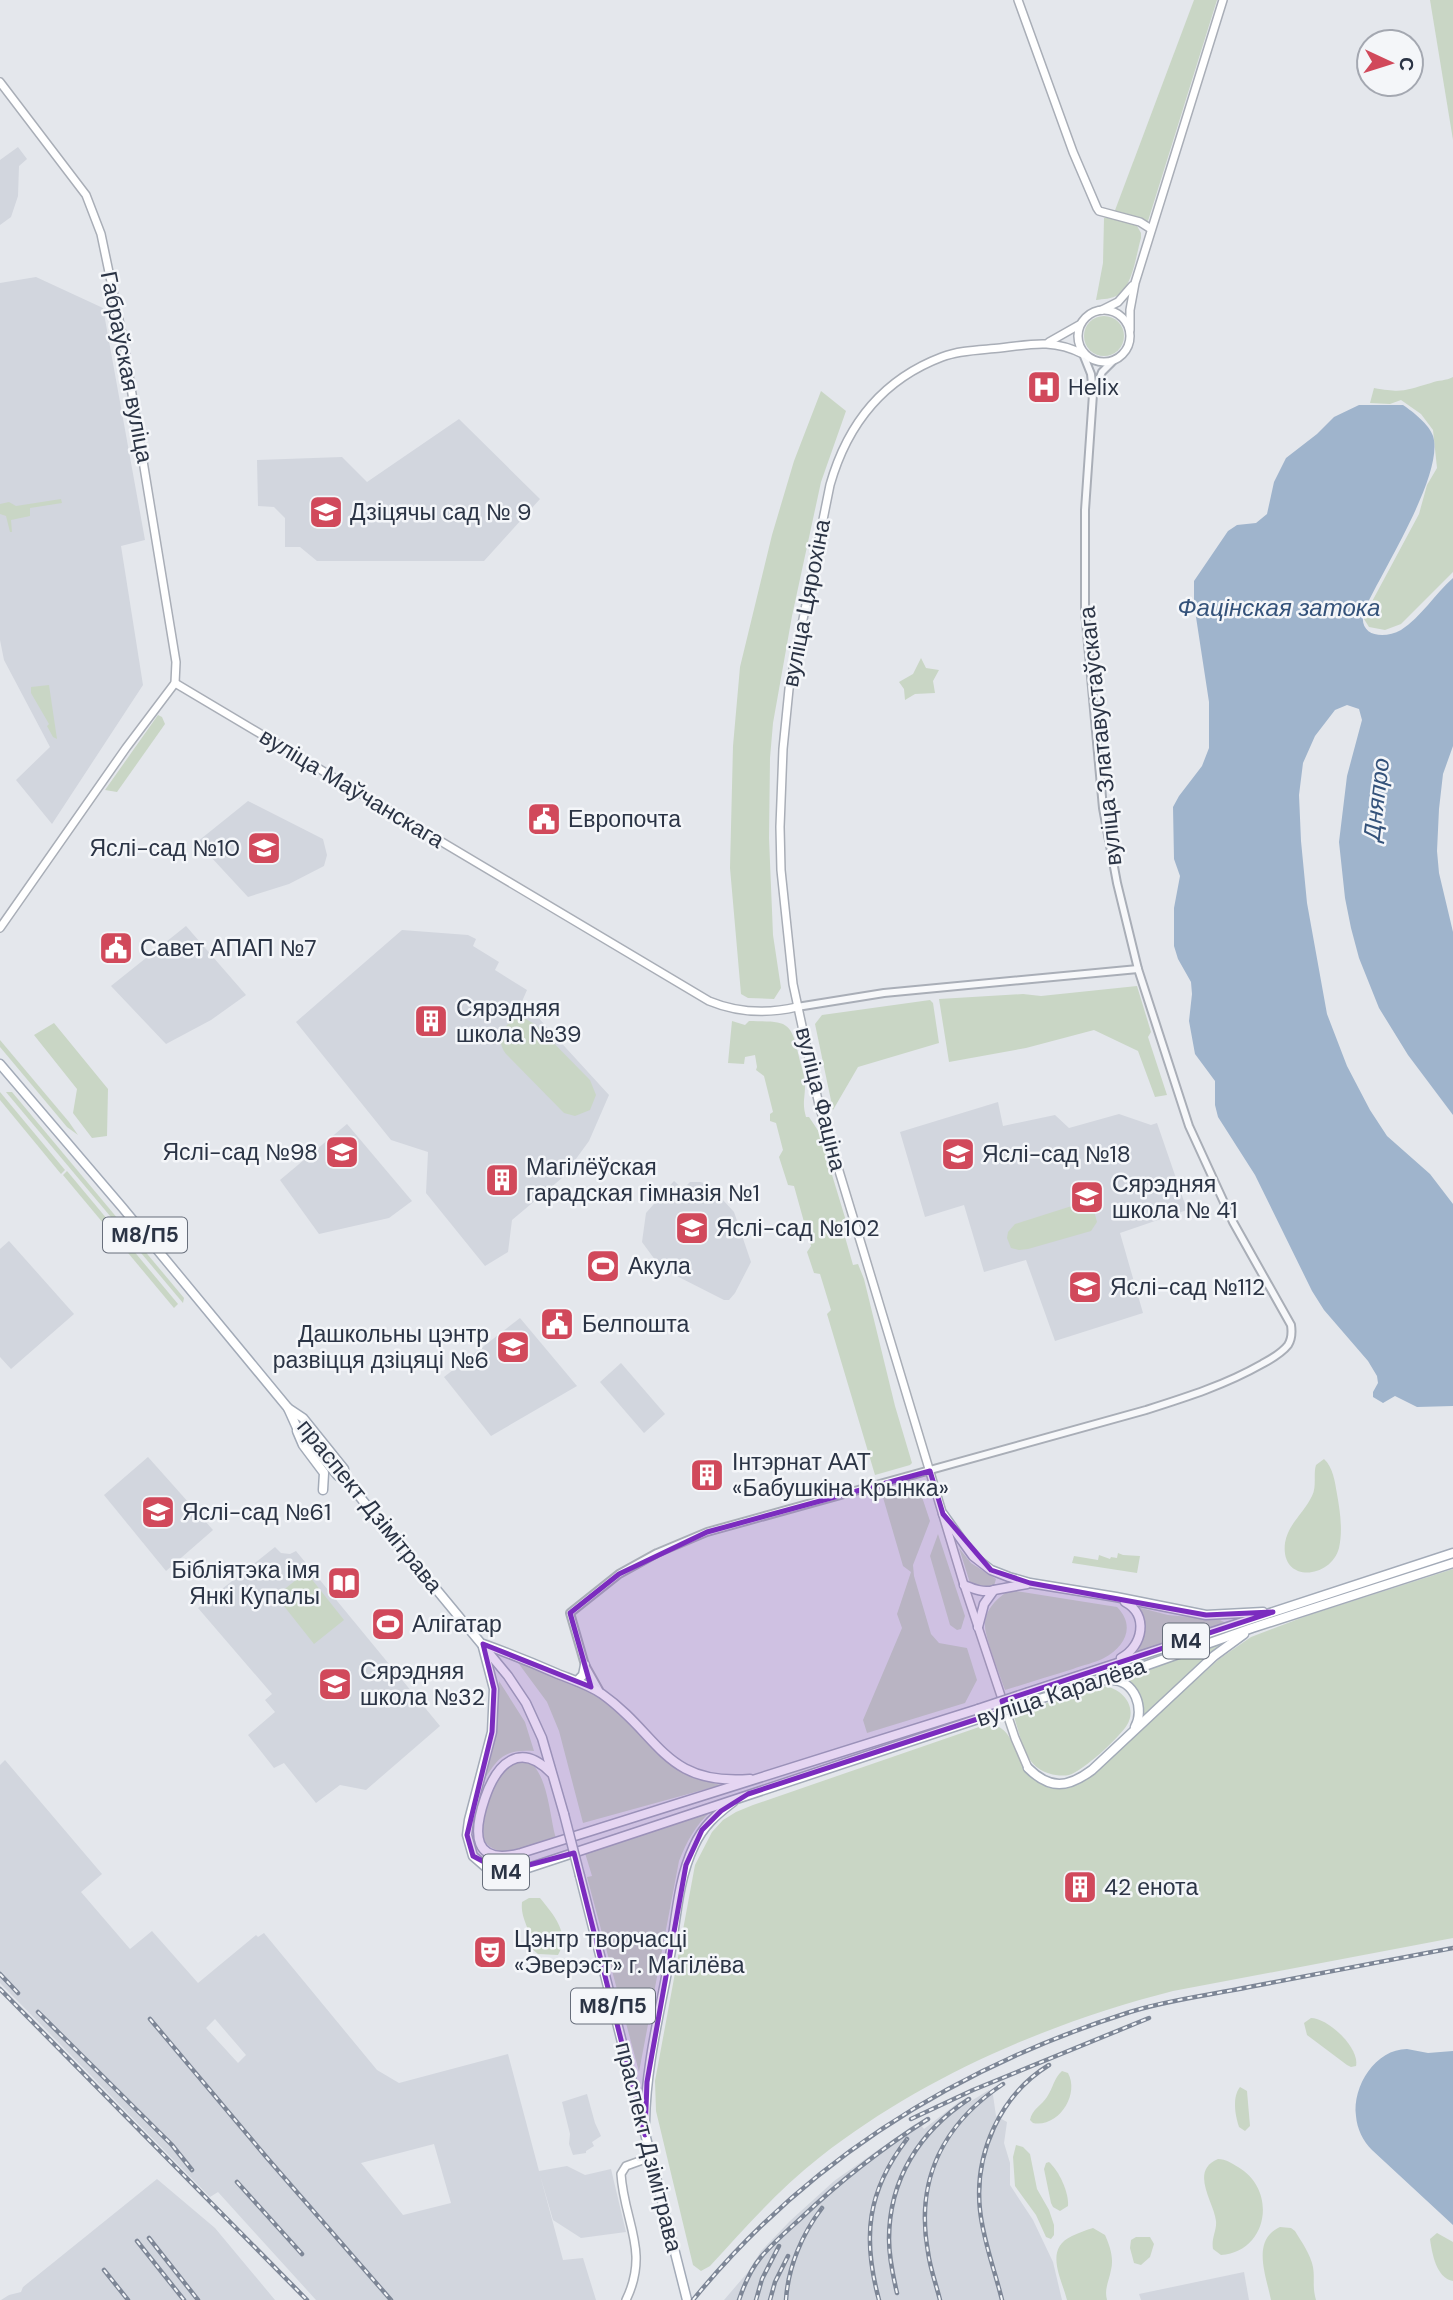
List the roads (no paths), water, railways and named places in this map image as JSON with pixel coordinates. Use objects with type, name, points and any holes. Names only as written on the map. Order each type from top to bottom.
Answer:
[{"type":"main road","points":[[1018,0],[1070,145],[1097,208],[1140,222],[1151,229]]},
{"type":"main road","points":[[1135,283],[1125,296],[1102,310],[1093,312],[1080,324],[1077,340],[1083,354],[1100,362],[1112,362],[1129,346],[1130,310],[1135,283],[1223,0]]},
{"type":"main road","name":"Габраўская вуліца","points":[[0,82],[86,195],[101,234],[123,339],[149,491],[176,662],[175,683]]},
{"type":"main road","points":[[1102,310],[1121,316],[1130,330]]},
{"type":"main road","name":"вуліца Цярохіна","points":[[1049,342],[1080,324]]},
{"type":"main road","name":"вуліца Цярохіна","points":[[797,1007],[781,870],[780,827],[785,726],[789,689],[813,567],[840,454],[854,427],[873,403],[911,372],[942,357],[1049,342],[1070,347],[1083,354]]},
{"type":"main road","points":[[0,928],[175,683]]},
{"type":"main road","name":"вуліца Маўчанскага","points":[[175,683],[709,1001],[736,1010],[759,1012],[774,1013],[797,1007]]},
{"type":"main road","name":"вуліца Фаціна","points":[[797,1007],[820,1105],[964,1585],[1015,1738],[1028,1768]]},
{"type":"main road","name":"праспект Дзімітрава","points":[[0,1065],[288,1408],[303,1418],[344,1469],[345,1479],[483,1644],[526,1703],[542,1738],[554,1775],[687,2300]]},
{"type":"main road","points":[[288,1408],[299,1438],[324,1473],[323,1490]]},
{"type":"main road","points":[[297,1429],[338,1476],[345,1479]]},
{"type":"main road","points":[[943,1514],[973,1556],[991,1570],[1030,1583],[1206,1615],[1273,1612]]},
{"type":"main road","name":"вуліца Каралёва","points":[[748,1794],[1031,1696],[1100,1669],[1453,1553]]},
{"type":"main road","name":"вуліца Каралёва","points":[[1031,1696],[1105,1680],[1252,1628],[1453,1563]]},
{"type":"main road","points":[[964,1585],[988,1592],[1030,1583]]},
{"type":"main road","points":[[978,1627],[984,1604],[994,1590]]},
{"type":"main road","points":[[1100,1669],[1129,1653],[1136,1646],[1141,1630],[1138,1613],[1132,1606],[1116,1597]]},
{"type":"main road","points":[[1028,1768],[1046,1781],[1062,1784],[1071,1783],[1093,1770],[1214,1656],[1252,1628]]},
{"type":"main road","points":[[483,1644],[601,1693],[674,1763],[691,1773],[713,1779],[763,1778]]},
{"type":"main road","name":"М4","points":[[483,1644],[494,1689],[494,1715],[467,1835],[474,1856],[488,1869],[503,1872],[525,1869],[748,1794]]},
{"type":"main road","points":[[577,1681],[583,1675],[584,1665]]},
{"type":"main road","points":[[1105,1680],[1117,1680],[1133,1691],[1140,1713],[1133,1733]]},
{"type":"main road","name":"вуліца Каралёва","points":[[763,1778],[840,1752],[980,1714]]},
{"type":"main road","name":"М4","points":[[554,1775],[532,1758],[515,1758],[503,1764],[489,1784],[476,1827],[478,1840],[487,1852],[500,1857],[510,1856],[763,1778]]},
{"type":"main road","points":[[645,2135],[647,2081],[686,1865],[702,1830],[710,1820],[748,1794]]},
{"type":"main road","points":[[612,1824],[616,1839]]},
{"type":"main road","points":[[626,2300],[633,2284],[638,2253],[621,2174],[626,2165],[651,2157]]},
{"type":"street","points":[[1083,354],[1091,374],[1093,394]]},
{"type":"street","points":[[1093,394],[1102,372],[1112,362]]},
{"type":"street","name":"вуліца Златавустаўскага","points":[[1093,394],[1084,522],[1085,611],[1091,701],[1103,808],[1117,883],[1138,969]]},
{"type":"street","points":[[601,1693],[584,1665],[570,1613],[620,1574],[657,1553],[708,1532],[1146,1410],[1232,1381],[1279,1354],[1290,1343],[1291,1325],[1233,1222],[1189,1126],[1138,969]]},
{"type":"street","name":"вуліца Фаціна","points":[[797,1007],[884,993],[1138,969]]},
{"type":"water","name":"Фацінская затока","points":[[1359,405],[1403,405],[1428,427],[1433,436],[1434,453],[1421,498],[1364,611],[1364,626],[1373,634],[1380,635],[1401,630],[1415,619],[1453,578],[1453,746],[1443,774],[1437,851],[1439,873],[1453,932],[1453,1115],[1408,1055],[1379,1008],[1359,958],[1351,928],[1339,842],[1347,776],[1362,720],[1359,709],[1347,705],[1335,710],[1315,736],[1303,763],[1299,795],[1301,841],[1307,903],[1327,1014],[1347,1066],[1387,1136],[1430,1174],[1453,1204],[1453,1406],[1417,1407],[1395,1396],[1383,1403],[1373,1397],[1378,1383],[1377,1376],[1312,1291],[1255,1175],[1218,1117],[1215,1081],[1195,1054],[1189,1021],[1191,982],[1174,946],[1174,908],[1180,876],[1174,859],[1173,807],[1202,766],[1209,748],[1209,702],[1194,604],[1194,581],[1228,531],[1237,525],[1256,523],[1267,514],[1274,482],[1286,458],[1334,417]]},
{"type":"water","points":[[1407,2049],[1428,2053],[1453,2051],[1453,2225],[1372,2150],[1363,2139],[1358,2126],[1358,2093],[1368,2071],[1385,2055]]},
{"type":"railway","points":[[693,2300],[738,2249],[785,2203],[836,2161],[946,2090],[1005,2060],[1066,2034],[1144,2008],[1453,1948]]},
{"type":"railway","points":[[0,1974],[18,1993]]},
{"type":"railway","points":[[0,1989],[307,2300]]},
{"type":"railway","points":[[38,2012],[172,2145],[192,2170]]},
{"type":"railway","points":[[911,2119],[973,2090],[1149,2018]]},
{"type":"railway","points":[[150,2019],[391,2300]]},
{"type":"railway","points":[[1002,2300],[986,2244],[980,2210],[981,2168],[986,2147],[1004,2109],[1017,2092],[1049,2065]]},
{"type":"railway","points":[[940,2300],[929,2258],[925,2226],[930,2178],[949,2136],[964,2117],[1003,2084]]},
{"type":"railway","points":[[897,2293],[889,2239],[890,2217],[901,2177],[922,2142],[951,2112],[969,2099]]},
{"type":"railway","points":[[739,2300],[754,2267],[780,2237],[861,2166],[928,2119]]},
{"type":"railway","points":[[879,2300],[871,2256],[872,2215],[883,2177],[907,2139]]},
{"type":"railway","points":[[237,2182],[302,2254]]},
{"type":"railway","points":[[786,2300],[797,2251],[822,2208]]},
{"type":"railway","points":[[149,2238],[198,2300]]},
{"type":"railway","points":[[137,2241],[184,2300]]},
{"type":"railway","points":[[756,2300],[762,2279],[779,2246]]},
{"type":"railway","points":[[770,2300],[775,2282],[788,2256]]},
{"type":"railway","points":[[104,2270],[128,2300]]},
{"type":"place","name":"Helix","points":[[1044,387]]},
{"type":"place","name":"Дзіцячы сад № 9","points":[[326,512]]},
{"type":"place","name":"Европочта","points":[[544,819]]},
{"type":"place","name":"Яслі-сад №10","points":[[264,848]]},
{"type":"place","name":"Савет АПАП №7","points":[[116,948]]},
{"type":"place","name":"Сярэдняя школа №39","points":[[431,1021]]},
{"type":"place","name":"Яслі-сад №98","points":[[342,1152]]},
{"type":"place","name":"Яслі-сад №18","points":[[958,1154]]},
{"type":"place","name":"Магілёўская гарадская гімназія №1","points":[[502,1180]]},
{"type":"place","name":"Сярэдняя школа № 41","points":[[1087,1197]]},
{"type":"place","name":"Яслі-сад №102","points":[[692,1228]]},
{"type":"place","name":"Акула","points":[[603,1266]]},
{"type":"place","name":"Яслі-сад №112","points":[[1085,1287]]},
{"type":"place","name":"Белпошта","points":[[557,1324]]},
{"type":"place","name":"Дашкольны цэнтр развіцця дзіцяці №6","points":[[513,1347]]},
{"type":"place","name":"Інтэрнат ААТ «Бабушкіна Крынка»","points":[[707,1475]]},
{"type":"place","name":"Яслі-сад №61","points":[[158,1512]]},
{"type":"place","name":"Бібліятэка імя Янкі Купалы","points":[[344,1583]]},
{"type":"place","name":"Алігатар","points":[[388,1624]]},
{"type":"place","name":"Сярэдняя школа №32","points":[[335,1684]]},
{"type":"place","name":"42 енота","points":[[1080,1887]]},
{"type":"place","name":"Цэнтр творчасці «Эверэст» г. Магілёва","points":[[490,1952]]},
{"type":"water label","name":"Дняпро","points":[[1376,799]]}]
